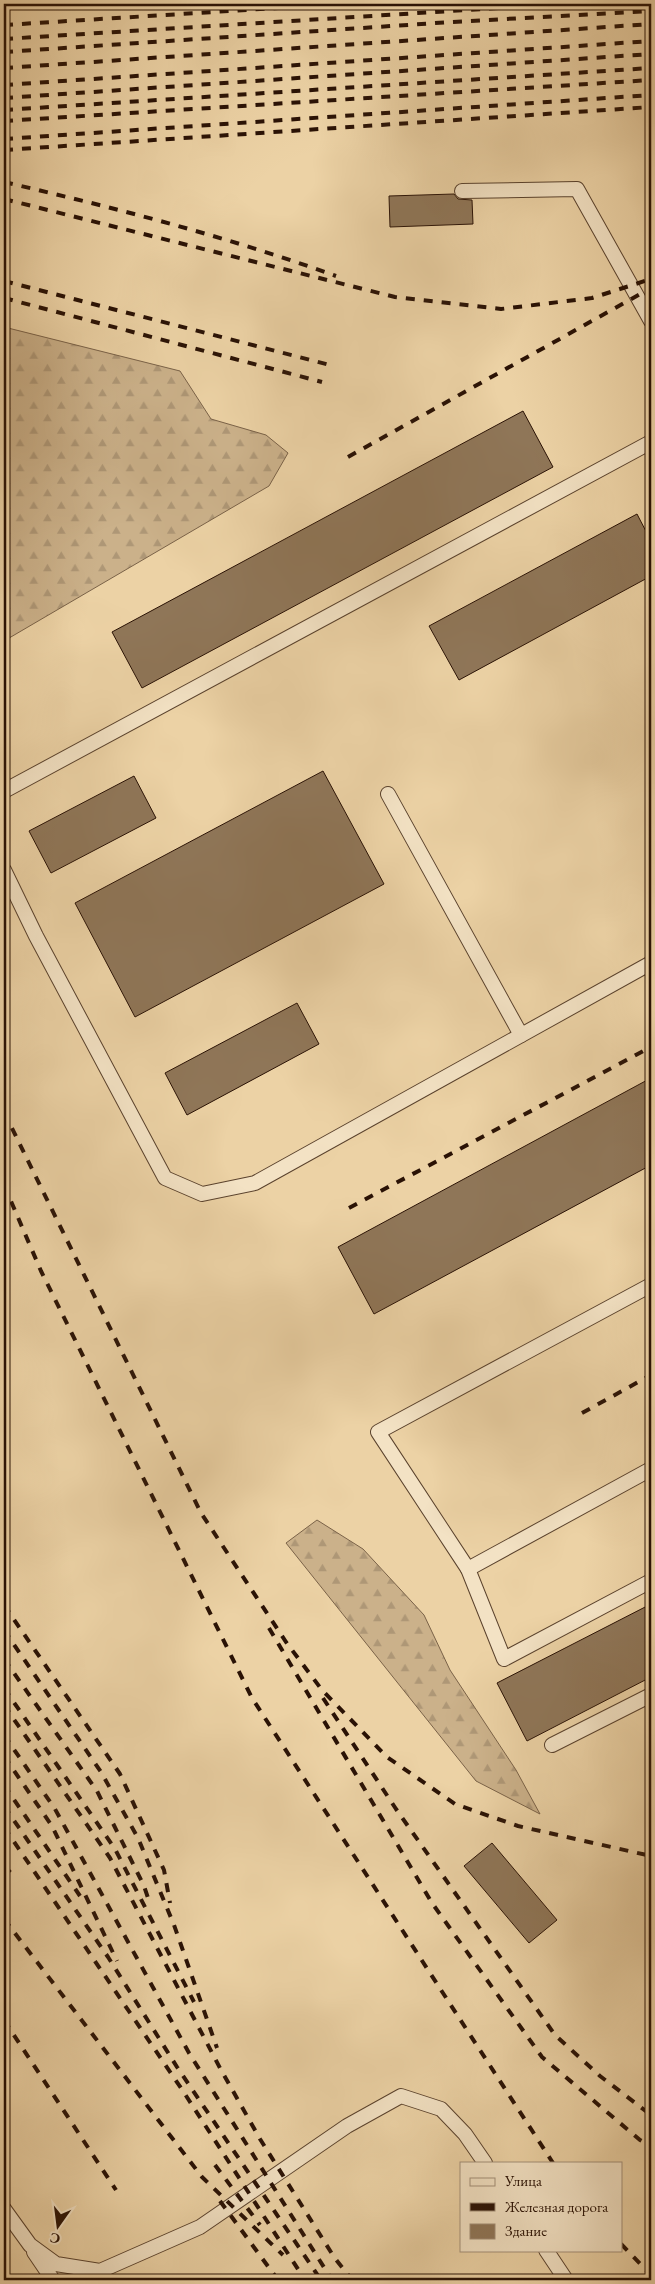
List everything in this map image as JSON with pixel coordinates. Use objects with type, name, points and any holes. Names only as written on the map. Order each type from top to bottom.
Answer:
[{"type":"street","points":[[462,191],[577,189],[651,321]]},
{"type":"street","points":[[4,791],[651,442]]},
{"type":"street","points":[[388,794],[521,1036]]},
{"type":"street","points":[[4,870],[36,936],[165,1178],[202,1194],[255,1184],[651,963]]},
{"type":"street","points":[[651,1285],[378,1432],[468,1568],[504,1659],[651,1581]]},
{"type":"street","points":[[468,1568],[651,1469]]},
{"type":"street","points":[[552,1745],[651,1695]]},
{"type":"street","points":[[30,2246],[56,2264],[100,2271],[200,2227],[347,2126],[400,2096],[441,2109],[465,2134],[484,2162]]},
{"type":"street","points":[[4,2209],[53,2280]]},
{"type":"street","points":[[547,2252],[566,2280]]},
{"type":"green space","points":[[4,327],[180,371],[211,419],[266,435],[288,453],[269,486],[4,641]]},
{"type":"green space","points":[[317,1520],[363,1549],[424,1615],[450,1670],[516,1770],[540,1814],[476,1781],[286,1543]]},
{"type":"building","points":[[454,194],[458,199],[472,200],[473,224],[390,227],[389,196]]},
{"type":"building","points":[[523,411],[553,467],[142,688],[112,632]]},
{"type":"building","points":[[637,514],[651,541],[651,576],[459,680],[429,626]]},
{"type":"building","points":[[323,771],[384,884],[135,1017],[75,903]]},
{"type":"building","points":[[134,776],[156,818],[51,873],[29,831]]},
{"type":"building","points":[[297,1003],[319,1044],[187,1115],[165,1073]]},
{"type":"building","points":[[651,1078],[651,1165],[374,1314],[338,1247]]},
{"type":"building","points":[[651,1604],[651,1677],[527,1741],[497,1683]]},
{"type":"building","points":[[492,1843],[557,1920],[529,1943],[464,1866]]},
{"type":"railway","points":[[4,25],[342,4]]},
{"type":"railway","points":[[4,39],[562,4]]},
{"type":"railway","points":[[4,52],[451,22],[651,11]]},
{"type":"railway","points":[[4,68],[651,24]]},
{"type":"railway","points":[[4,85],[651,41]]},
{"type":"railway","points":[[4,98],[651,54]]},
{"type":"railway","points":[[4,110],[651,68]]},
{"type":"railway","points":[[4,121],[651,80]]},
{"type":"railway","points":[[4,139],[651,95]]},
{"type":"railway","points":[[4,150],[651,107]]},
{"type":"railway","points":[[4,182],[172,224],[336,276]]},
{"type":"railway","points":[[4,199],[395,297],[501,309],[592,298],[651,279]]},
{"type":"railway","points":[[4,281],[330,365]]},
{"type":"railway","points":[[348,457],[651,288]]},
{"type":"railway","points":[[4,298],[322,382]]},
{"type":"railway","points":[[349,1208],[651,1047]]},
{"type":"railway","points":[[4,1112],[201,1513],[286,1642],[322,1690],[387,1757],[455,1804],[518,1826],[651,1856]]},
{"type":"railway","points":[[4,1185],[41,1271],[252,1698],[552,2162]]},
{"type":"railway","points":[[582,1413],[651,1375]]},
{"type":"railway","points":[[4,1605],[120,1774],[164,1870],[170,1903]]},
{"type":"railway","points":[[269,1628],[432,1903],[542,2057],[640,2140],[651,2146]]},
{"type":"railway","points":[[4,1630],[101,1772],[138,1838],[174,1925],[217,2048]]},
{"type":"railway","points":[[4,1659],[97,1791],[144,1886],[150,1904]]},
{"type":"railway","points":[[4,1688],[115,1849],[194,2002]]},
{"type":"railway","points":[[323,1698],[396,1809],[555,2035],[600,2076],[651,2115]]},
{"type":"railway","points":[[4,1705],[110,1858],[220,2068],[260,2139],[334,2257],[352,2280]]},
{"type":"railway","points":[[4,1735],[55,1809],[189,2053],[332,2280]]},
{"type":"railway","points":[[4,1756],[52,1826],[117,1961]]},
{"type":"railway","points":[[4,1785],[80,1896]]},
{"type":"railway","points":[[4,1806],[108,1957],[177,2067],[321,2280]]},
{"type":"railway","points":[[4,1827],[183,2091],[305,2280]]},
{"type":"railway","points":[[4,1866],[16,1878]]},
{"type":"railway","points":[[4,1919],[202,2177],[283,2255]]},
{"type":"railway","points":[[4,2020],[116,2190]]},
{"type":"railway","points":[[215,2165],[260,2225]]},
{"type":"railway","points":[[220,2201],[278,2280]]},
{"type":"railway","points":[[622,2245],[651,2275]]}]
